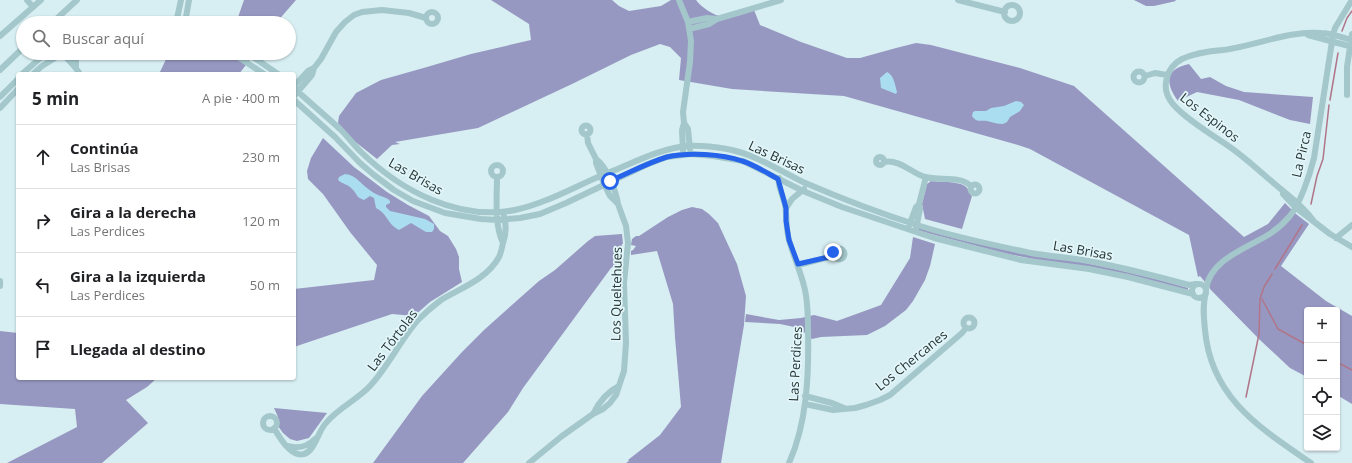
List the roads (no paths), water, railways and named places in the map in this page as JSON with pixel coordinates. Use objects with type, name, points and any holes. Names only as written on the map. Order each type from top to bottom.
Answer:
[{"type":"street","points":[[26,0],[33,7]]},
{"type":"street","points":[[23,16],[41,0]]},
{"type":"street","points":[[60,16],[77,0]]},
{"type":"street","points":[[178,16],[181,0]]},
{"type":"street","points":[[186,16],[189,0]]},
{"type":"street","points":[[679,0],[688,22],[691,54],[683,112],[684,123],[688,129],[686,146],[688,155]]},
{"type":"street","points":[[689,29],[709,24],[717,19],[781,0]]},
{"type":"street","points":[[958,0],[1005,12]]},
{"type":"street","name":"La Pirca","points":[[1311,463],[1254,422],[1242,411],[1226,391],[1218,377],[1208,351],[1204,328],[1204,301],[1207,285],[1218,267],[1230,256],[1263,238],[1279,227],[1291,216],[1297,205],[1310,175],[1314,158],[1332,38],[1335,28],[1352,0]]},
{"type":"street","points":[[296,89],[312,75],[314,68],[321,59],[336,32],[354,15],[362,12],[382,10],[409,13],[426,18]]},
{"type":"street","points":[[688,22],[707,18],[717,19]]},
{"type":"street","points":[[0,36],[16,22]]},
{"type":"street","points":[[1144,76],[1155,73],[1167,75],[1172,66],[1182,59],[1195,55],[1234,49],[1289,35],[1321,33],[1332,38],[1351,40],[1347,67],[1347,95]]},
{"type":"street","points":[[0,70],[16,55]]},
{"type":"street","points":[[24,72],[38,60]]},
{"type":"street","points":[[35,72],[51,60]]},
{"type":"street","points":[[68,60],[79,72]]},
{"type":"street","points":[[76,60],[76,68]]},
{"type":"street","points":[[243,60],[261,72]]},
{"type":"street","points":[[257,60],[275,72]]},
{"type":"street","name":"Los Espinos","points":[[1167,75],[1166,90],[1170,100],[1177,108],[1251,162],[1297,205],[1306,210],[1313,220],[1336,238],[1352,248]]},
{"type":"street","points":[[0,97],[16,81]]},
{"type":"street","points":[[0,108],[16,91]]},
{"type":"street","name":"Las Brisas","points":[[296,91],[340,130],[379,168],[425,197],[448,206],[470,211],[515,210],[542,202],[663,151],[686,146],[711,147],[742,152],[806,183],[860,205],[916,225],[1033,253],[1099,263],[1189,285],[1198,283]]},
{"type":"street","name":"Las Brisas","points":[[296,102],[374,175],[400,194],[445,213],[465,217],[502,220],[540,214],[610,181],[667,157],[688,155],[713,156],[743,161],[803,191],[842,207],[908,230],[1022,260],[1089,269],[1128,277],[1194,296]]},
{"type":"street","name":"Los Queltehues","points":[[587,134],[588,143],[596,159],[600,162],[604,184],[610,196],[618,204]]},
{"type":"street","points":[[884,162],[896,162],[926,177],[963,181],[971,186]]},
{"type":"street","points":[[374,175],[379,168]]},
{"type":"street","points":[[778,179],[781,171]]},
{"type":"street","name":"Los Queltehues","points":[[529,463],[562,436],[610,403],[616,395],[624,371],[626,354],[624,291],[628,238],[626,222],[618,204],[617,195],[610,181],[603,175]]},
{"type":"street","points":[[915,232],[920,209],[919,204],[926,177]]},
{"type":"street","name":"Las Tórtolas","points":[[274,428],[288,446],[296,448],[305,446],[312,442],[329,419],[370,386],[419,319],[440,302],[483,275],[497,261],[502,251],[506,235],[500,211],[497,178]]},
{"type":"street","name":"Las Perdices","points":[[778,179],[786,208],[786,221],[789,240],[805,289],[808,316],[809,354],[805,404],[789,463]]},
{"type":"street","points":[[786,208],[792,199],[803,191],[806,183]]},
{"type":"street","points":[[908,230],[916,207],[919,204]]},
{"type":"street","points":[[1336,238],[1352,225]]},
{"type":"street","points":[[798,264],[833,256]]},
{"type":"street","name":"La Pirca","points":[[1198,283],[1206,282],[1212,276]]},
{"type":"street","points":[[0,280],[0,286]]},
{"type":"street","points":[[1194,296],[1200,298],[1206,292],[1205,286],[1198,283],[1192,289],[1194,296],[1204,308]]},
{"type":"street","name":"Los Chercanes","points":[[805,404],[833,410],[854,408],[880,400],[890,394],[966,328]]},
{"type":"street","name":"Los Chercanes","points":[[806,396],[844,408]]},
{"type":"waterway","points":[[1342,31],[1347,18],[1352,11]]},
{"type":"waterway","points":[[1330,100],[1338,53]]},
{"type":"waterway","points":[[1311,204],[1317,176],[1323,159],[1329,105]]},
{"type":"waterway","points":[[1275,269],[1302,225]]},
{"type":"waterway","points":[[1246,397],[1259,334],[1260,299],[1264,287],[1272,274]]},
{"type":"waterway","points":[[1262,299],[1278,329],[1304,343]]},
{"type":"waterway","points":[[1340,364],[1352,370]]}]
